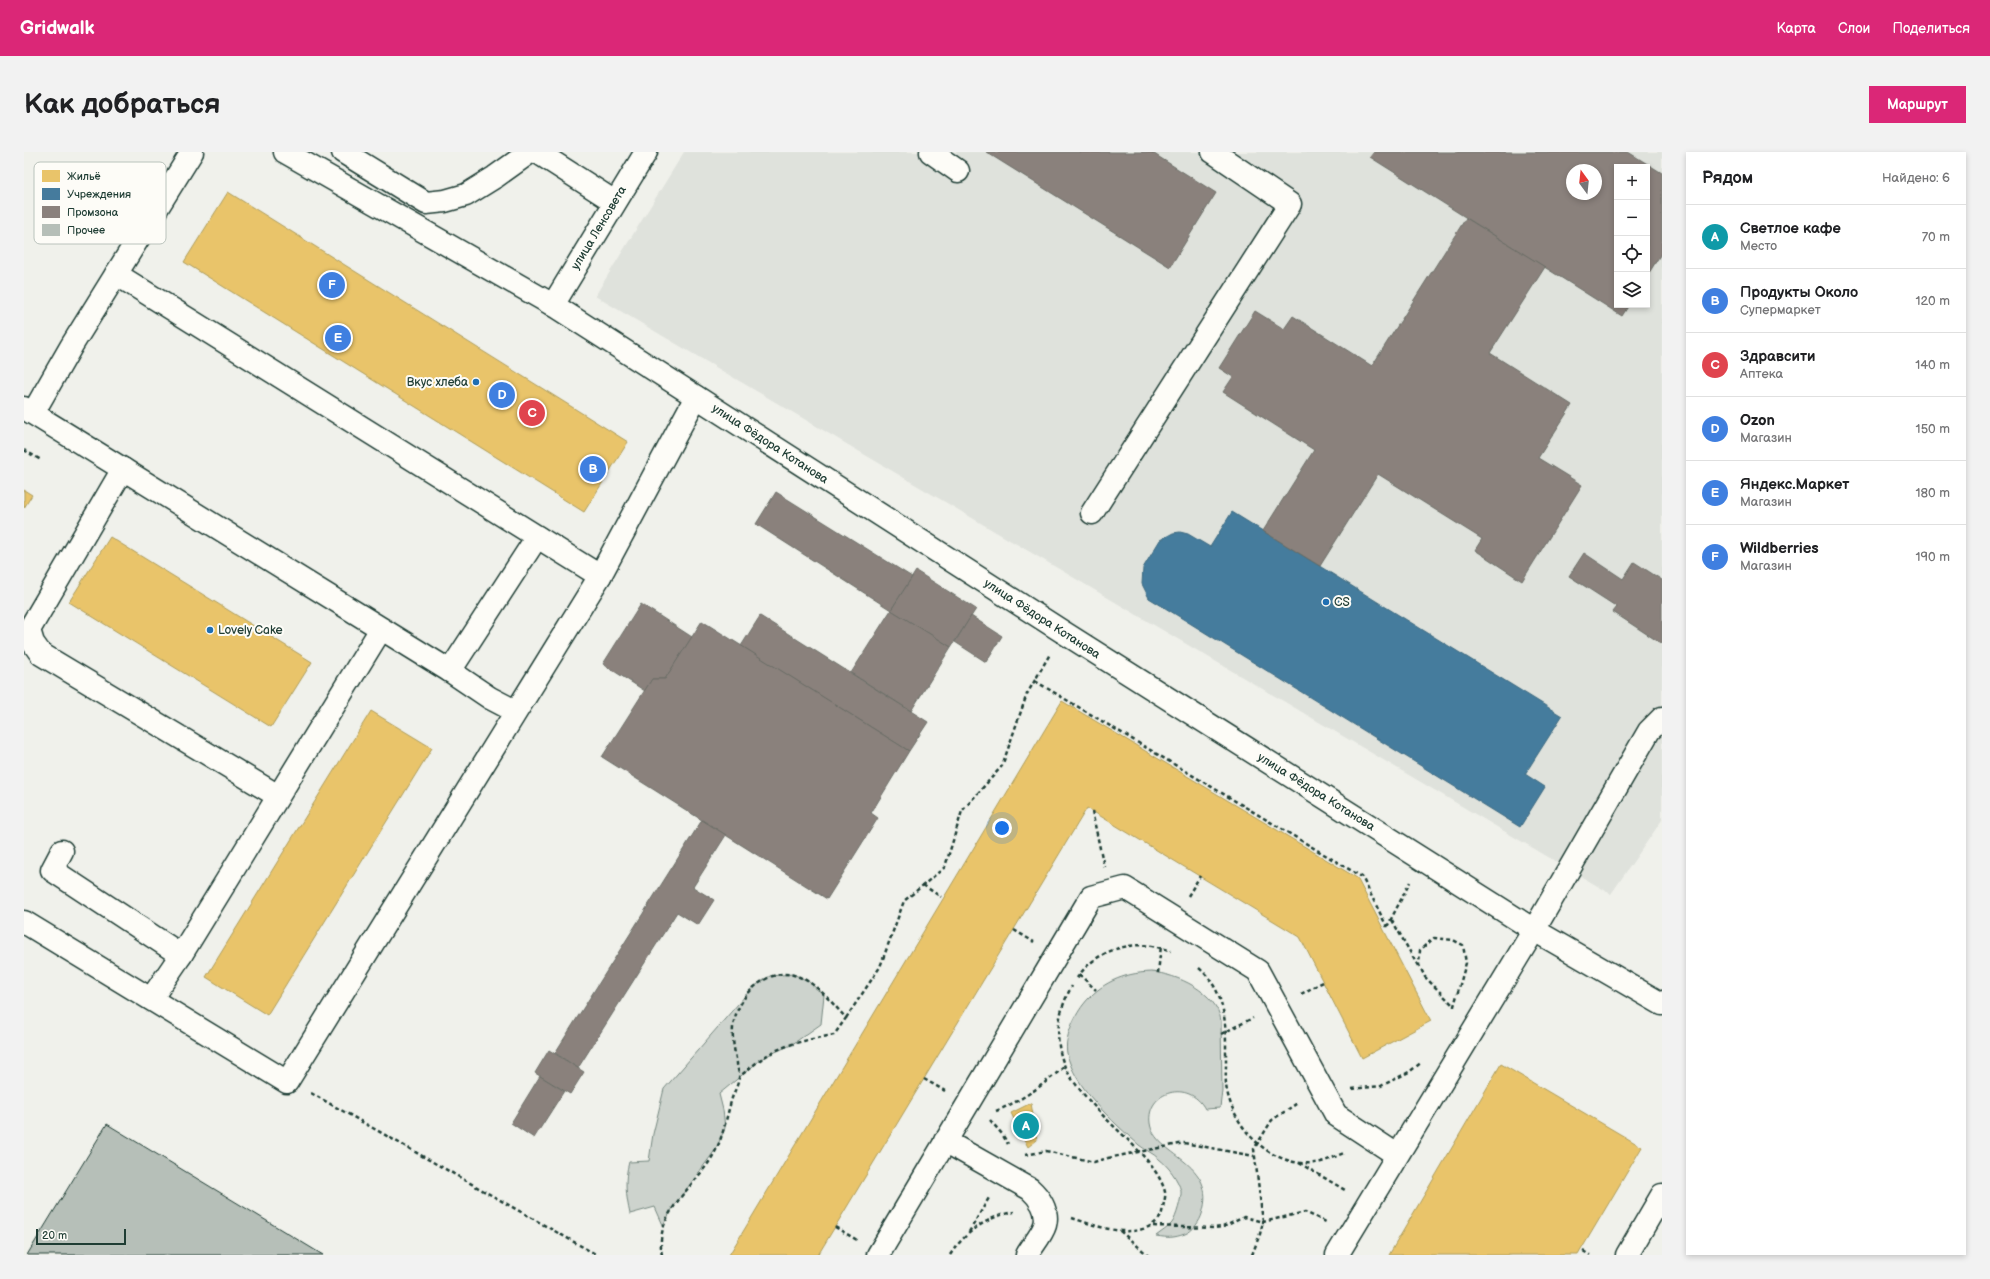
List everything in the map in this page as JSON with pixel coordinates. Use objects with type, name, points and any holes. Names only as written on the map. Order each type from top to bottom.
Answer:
[{"type":"street","points":[[166,194],[192,152]]},
{"type":"street","name":"улица Фёдора Котанова","points":[[285,152],[553,305],[1063,632],[1421,859],[1534,930],[1662,1004]]},
{"type":"street","points":[[343,152],[426,203],[445,201],[466,195],[495,177],[530,152]]},
{"type":"street","points":[[538,152],[615,202]]},
{"type":"street","name":"улица Ленсовета","points":[[553,305],[646,152]]},
{"type":"street","points":[[931,152],[958,171]]},
{"type":"street","points":[[1092,513],[1290,204],[1213,152]]},
{"type":"street","points":[[135,244],[28,410],[450,671],[490,698],[515,711]]},
{"type":"street","points":[[116,274],[600,576]]},
{"type":"street","points":[[24,922],[287,1082],[515,711],[600,576],[696,397]]},
{"type":"street","points":[[123,469],[26,633],[41,654],[278,796]]},
{"type":"street","points":[[450,671],[537,537]]},
{"type":"street","points":[[151,999],[181,955],[381,629]]},
{"type":"street","points":[[1337,1255],[1534,930],[1649,731],[1662,718]]},
{"type":"street","points":[[62,851],[52,870],[181,955]]},
{"type":"street","points":[[878,1255],[1091,896],[1125,888],[1258,971],[1336,1115],[1397,1155]]},
{"type":"street","points":[[945,1142],[1030,1189],[1039,1197],[1044,1212],[1045,1225],[1027,1255]]},
{"type":"street","points":[[1627,1255],[1662,1195]]},
{"type":"path","points":[[24,450],[41,460]]},
{"type":"path","points":[[739,1077],[764,1057],[791,1045],[814,1038],[834,1035],[880,967],[904,901],[945,867],[962,811],[1002,766],[1027,694],[1063,632]]},
{"type":"path","points":[[1034,681],[1362,877],[1387,927],[1421,859]]},
{"type":"path","points":[[1092,811],[1109,892]]},
{"type":"path","points":[[923,885],[941,897]]},
{"type":"path","points":[[1391,920],[1425,978],[1454,1006]]},
{"type":"path","points":[[1425,978],[1419,964],[1420,950],[1434,938],[1453,940],[1463,945],[1466,964],[1453,1012]]},
{"type":"path","points":[[1153,1226],[1162,1216],[1165,1192],[1158,1176],[1148,1163],[1094,1106],[1074,1082],[1065,1066],[1059,1043],[1059,1023],[1064,1001],[1083,969],[1098,957],[1121,947],[1154,945],[1176,952]]},
{"type":"path","points":[[1194,963],[1206,974],[1222,1001],[1225,1015],[1227,1090],[1233,1110],[1253,1139],[1274,1156],[1299,1162],[1321,1162],[1348,1151],[1370,1137]]},
{"type":"path","points":[[662,1255],[660,1246],[663,1225],[674,1206],[716,1149],[725,1128],[739,1077],[733,1046],[734,1022],[741,1002],[752,988],[770,976],[793,974],[808,981],[846,1018]]},
{"type":"path","points":[[990,1113],[1027,1094],[1052,1078],[1065,1066]]},
{"type":"path","points":[[287,1082],[317,1096],[597,1255]]},
{"type":"path","points":[[1023,1155],[1046,1152],[1094,1162],[1184,1143],[1254,1156]]},
{"type":"path","points":[[1299,1162],[1368,1204]]},
{"type":"path","points":[[950,1255],[969,1233],[986,1221],[1004,1213],[1026,1210],[1044,1212],[1119,1231],[1138,1231],[1153,1226],[1218,1228],[1244,1217],[1263,1222],[1305,1212],[1350,1234]]},
{"type":"path","points":[[1119,1231],[1148,1255]]},
{"type":"path","points":[[1583,1251],[1590,1255]]},
{"type":"shaded area","points":[[684,152],[1662,152],[1662,820],[1611,894],[595,296]]},
{"type":"shaded area","points":[[1151,972],[1172,976],[1194,986],[1204,993],[1212,1001],[1218,1011],[1221,1021],[1222,1090],[1220,1108],[1205,1109],[1198,1100],[1189,1094],[1180,1092],[1170,1093],[1161,1097],[1155,1103],[1151,1112],[1150,1123],[1154,1134],[1162,1144],[1194,1171],[1202,1182],[1205,1196],[1202,1214],[1196,1226],[1185,1234],[1171,1237],[1156,1236],[1174,1220],[1181,1194],[1178,1182],[1162,1162],[1139,1145],[1118,1126],[1086,1091],[1071,1066],[1066,1047],[1068,1034],[1076,1015],[1090,997],[1105,985],[1122,977],[1131,974]]},
{"type":"shaded area","points":[[793,974],[808,981],[824,995],[821,1024],[791,1045],[764,1057],[719,1094],[725,1128],[716,1149],[674,1206],[663,1225],[655,1207],[630,1214],[626,1188],[626,1175],[629,1162],[649,1161],[653,1134],[664,1089],[752,988],[770,976]]},
{"type":"building: Жильё","points":[[228,192],[628,442],[584,512],[184,262]]},
{"type":"building: Жильё","points":[[24,490],[32,495],[24,508]]},
{"type":"building: Жильё","points":[[110,537],[312,662],[271,727],[69,602]]},
{"type":"building: Жильё","points":[[1062,701],[1357,878],[1431,1021],[1362,1058],[1300,937],[1087,808],[818,1255],[729,1255]]},
{"type":"building: Жильё","points":[[371,711],[432,748],[267,1015],[206,977]]},
{"type":"building: Жильё","points":[[1501,1064],[1642,1147],[1578,1255],[1389,1255]]},
{"type":"building: Жильё","points":[[1031,1103],[1037,1140],[1028,1147],[1011,1113]]},
{"type":"building: Учреждения","points":[[1232,512],[1562,716],[1525,774],[1545,787],[1520,827],[1149,598],[1142,584],[1143,568],[1160,540],[1173,533],[1180,532],[1188,534],[1210,547]]},
{"type":"building: Промзона","points":[[986,152],[1151,152],[1216,193],[1170,267]]},
{"type":"building: Промзона","points":[[1374,152],[1628,152],[1647,164],[1614,164],[1614,308],[1627,308],[1622,316],[1370,157]]},
{"type":"building: Промзона","points":[[1650,166],[1662,173],[1662,252],[1650,271]]},
{"type":"building: Промзона","points":[[1466,218],[1545,267],[1490,353],[1572,405],[1538,458],[1582,485],[1522,581],[1475,550],[1482,539],[1378,474],[1320,566],[1263,531],[1314,450],[1223,392],[1233,377],[1219,368],[1255,311],[1284,329],[1293,316],[1372,366]]},
{"type":"building: Промзона","points":[[776,492],[912,577],[891,610],[756,524]]},
{"type":"building: Промзона","points":[[1584,553],[1623,579],[1634,562],[1662,580],[1662,644],[1613,612],[1617,607],[1569,576]]},
{"type":"building: Промзона","points":[[916,571],[976,609],[951,647],[891,610]]},
{"type":"building: Промзона","points":[[641,604],[692,637],[665,679],[652,679],[645,691],[603,664]]},
{"type":"building: Промзона","points":[[891,610],[951,647],[911,711],[851,673]]},
{"type":"building: Промзона","points":[[760,616],[928,722],[909,751],[741,646]]},
{"type":"building: Промзона","points":[[971,616],[1002,636],[986,662],[955,642]]},
{"type":"building: Промзона","points":[[702,621],[909,751],[871,813],[878,818],[827,899],[602,757],[652,679],[665,679]]},
{"type":"building: Промзона","points":[[702,820],[726,835],[693,887],[714,900],[698,925],[677,912],[578,1068],[555,1053]]},
{"type":"building: Промзона","points":[[549,1050],[584,1072],[570,1094],[535,1073]]},
{"type":"building: Промзона","points":[[540,1076],[564,1091],[534,1138],[511,1123]]},
{"type":"building: Прочее","points":[[107,1124],[323,1255],[27,1255]]},
{"type":"place","name":"Wildberries","points":[[332,285]]},
{"type":"place","name":"Яндекс.Маркет","points":[[338,338]]},
{"type":"place","name":"Вкус хлеба","points":[[476,382]]},
{"type":"place","name":"Ozon","points":[[502,395]]},
{"type":"place","name":"Здравсити","points":[[532,413]]},
{"type":"place","name":"Продукты Около","points":[[593,469]]},
{"type":"place","name":"CS","points":[[1326,602]]},
{"type":"place","name":"Lovely Cake","points":[[210,630]]},
{"type":"place","name":"Светлое кафе","points":[[1026,1126]]}]
